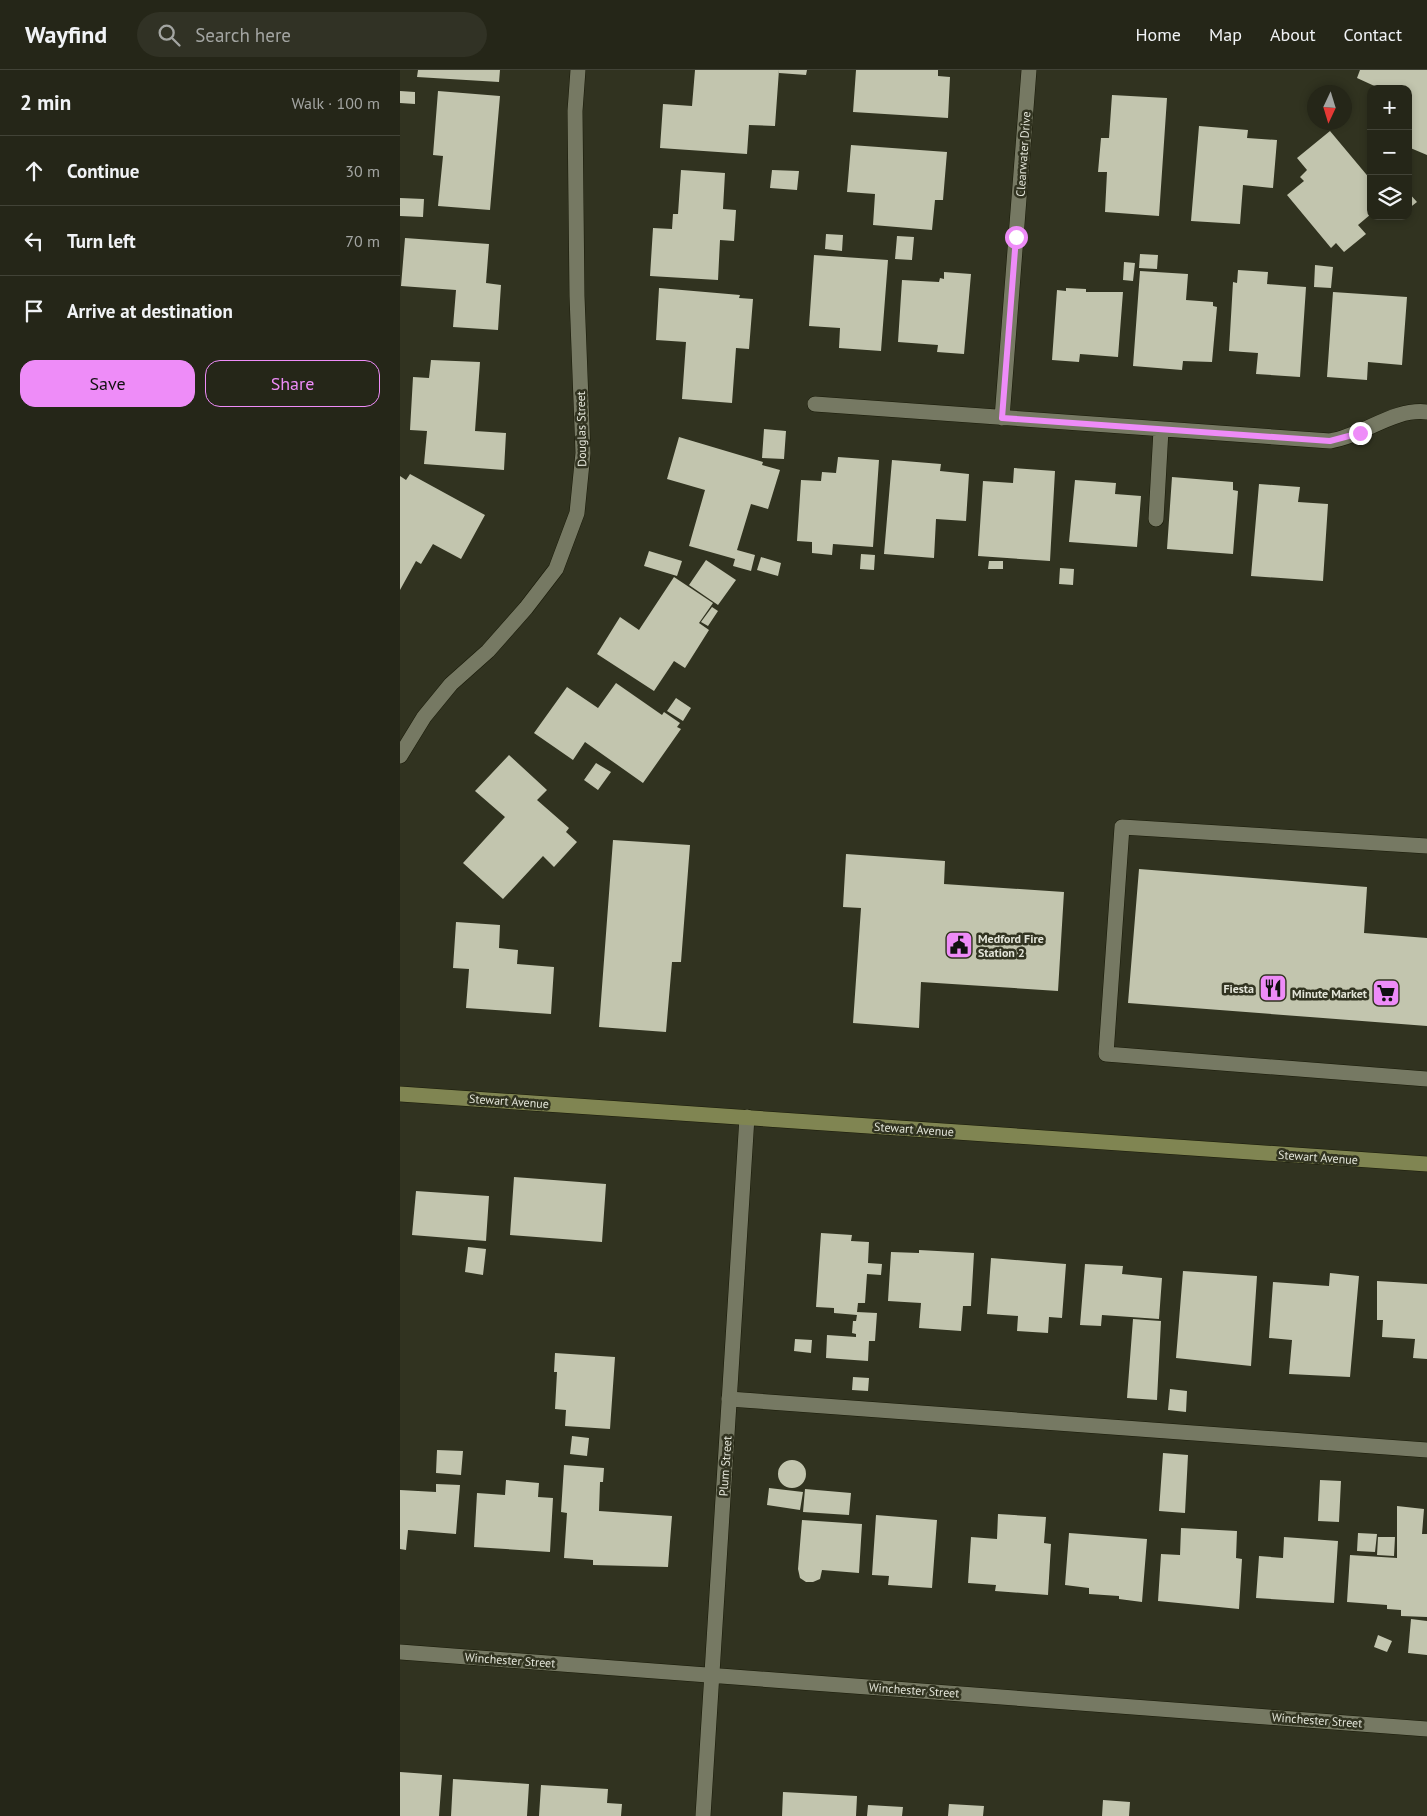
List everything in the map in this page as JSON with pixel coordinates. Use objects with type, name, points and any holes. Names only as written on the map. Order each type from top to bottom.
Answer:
[{"type":"main road","name":"Stewart Avenue","points":[[400,1094],[1427,1164]]},
{"type":"street","name":"Douglas Street","points":[[400,756],[424,717],[452,684],[488,651],[526,608],[556,569],[577,513],[584,453],[577,296],[575,111],[578,70]]},
{"type":"street","name":"Clearwater Drive","points":[[1002,418],[1029,70]]},
{"type":"street","points":[[815,404],[1330,441],[1360,433],[1406,413],[1427,412]]},
{"type":"street","points":[[1156,519],[1160,430]]},
{"type":"street","points":[[1427,846],[1122,827],[1106,1054],[1427,1079]]},
{"type":"street","name":"Plum Street","points":[[703,1816],[747,1117]]},
{"type":"street","points":[[730,1399],[1427,1450]]},
{"type":"street","name":"Winchester Street","points":[[400,1652],[1427,1729]]},
{"type":"building","points":[[418,70],[500,70],[499,82],[417,77]]},
{"type":"building","points":[[695,70],[779,70],[775,126],[749,125],[747,154],[660,148],[663,104],[692,106]]},
{"type":"building","points":[[779,70],[807,70],[806,75],[779,73]]},
{"type":"building","points":[[856,70],[938,70],[938,76],[950,77],[948,118],[853,112]]},
{"type":"building","points":[[1360,70],[1427,70],[1427,155],[1412,149],[1412,85],[1372,85],[1357,78]]},
{"type":"building","points":[[400,91],[415,92],[415,104],[400,103]]},
{"type":"building","points":[[438,91],[500,96],[490,210],[438,206],[443,156],[433,155]]},
{"type":"building","points":[[1112,95],[1167,98],[1159,216],[1105,212],[1107,172],[1098,172],[1101,138],[1109,138]]},
{"type":"building","points":[[1199,126],[1248,130],[1247,138],[1277,140],[1273,188],[1243,185],[1240,224],[1191,221]]},
{"type":"building","points":[[1330,131],[1367,175],[1367,217],[1358,225],[1366,234],[1344,252],[1336,243],[1331,248],[1287,195],[1304,181],[1300,177],[1307,170],[1297,158]]},
{"type":"building","points":[[851,145],[947,152],[943,200],[935,200],[932,230],[873,225],[875,194],[847,192]]},
{"type":"building","points":[[681,170],[725,173],[723,209],[736,210],[734,241],[720,240],[718,280],[650,276],[653,228],[672,229],[673,214],[678,214]]},
{"type":"building","points":[[772,170],[799,171],[797,190],[770,188]]},
{"type":"building","points":[[1412,196],[1417,202],[1412,206]]},
{"type":"building","points":[[400,198],[424,199],[423,217],[400,216]]},
{"type":"building","points":[[826,234],[843,235],[842,251],[825,249]]},
{"type":"building","points":[[897,236],[914,237],[912,260],[895,259]]},
{"type":"building","points":[[405,238],[489,244],[486,283],[501,285],[498,330],[453,327],[456,290],[401,286]]},
{"type":"building","points":[[1140,254],[1158,255],[1157,269],[1139,268]]},
{"type":"building","points":[[814,255],[888,260],[881,351],[839,348],[840,328],[809,326]]},
{"type":"building","points":[[1124,262],[1135,263],[1133,281],[1123,280]]},
{"type":"building","points":[[1315,265],[1333,267],[1331,288],[1314,287]]},
{"type":"building","points":[[1238,270],[1268,272],[1267,284],[1306,287],[1300,377],[1256,374],[1258,353],[1229,351],[1233,282],[1237,283]]},
{"type":"building","points":[[1140,271],[1188,274],[1186,300],[1213,302],[1213,306],[1217,307],[1212,362],[1183,361],[1182,370],[1133,366]]},
{"type":"building","points":[[944,272],[971,274],[964,354],[937,352],[938,345],[898,342],[902,280],[939,282],[940,278],[944,279]]},
{"type":"building","points":[[659,288],[740,295],[739,298],[753,299],[749,349],[736,348],[732,403],[682,399],[686,342],[656,340]]},
{"type":"building","points":[[1066,288],[1086,289],[1086,292],[1123,292],[1118,357],[1080,354],[1079,362],[1052,360],[1057,290],[1066,291]]},
{"type":"building","points":[[1333,292],[1407,297],[1402,365],[1368,362],[1367,380],[1327,377]]},
{"type":"building","points":[[431,360],[480,362],[475,431],[506,433],[504,470],[424,464],[427,431],[410,430],[413,377],[429,378]]},
{"type":"building","points":[[764,429],[786,431],[784,459],[762,458]]},
{"type":"building","points":[[679,437],[763,462],[762,465],[780,470],[768,509],[751,504],[737,550],[755,555],[751,571],[733,566],[735,559],[689,546],[705,490],[667,479]]},
{"type":"building","points":[[838,457],[879,460],[873,547],[833,544],[832,555],[812,553],[812,542],[797,541],[801,480],[821,481],[822,472],[836,473]]},
{"type":"building","points":[[892,460],[941,464],[940,471],[969,474],[966,521],[936,519],[934,558],[884,554]]},
{"type":"building","points":[[1014,468],[1055,471],[1050,561],[978,556],[983,481],[1013,483]]},
{"type":"building","points":[[410,474],[485,515],[461,559],[433,544],[421,564],[416,561],[400,590],[400,476],[406,480]]},
{"type":"building","points":[[1172,477],[1233,482],[1233,490],[1238,491],[1233,554],[1167,549]]},
{"type":"building","points":[[1075,480],[1116,483],[1115,494],[1141,496],[1137,547],[1069,542]]},
{"type":"building","points":[[1259,484],[1300,487],[1298,502],[1328,504],[1323,581],[1251,576]]},
{"type":"building","points":[[649,551],[682,561],[677,576],[644,566]]},
{"type":"building","points":[[861,554],[875,555],[874,570],[860,569]]},
{"type":"building","points":[[761,557],[781,563],[778,576],[757,570]]},
{"type":"building","points":[[706,560],[736,580],[718,605],[689,585]]},
{"type":"building","points":[[989,561],[1003,561],[1003,569],[988,569]]},
{"type":"building","points":[[1060,568],[1074,569],[1073,585],[1059,584]]},
{"type":"building","points":[[674,577],[713,603],[699,623],[709,630],[685,668],[674,661],[654,691],[597,654],[620,617],[639,630]]},
{"type":"building","points":[[712,607],[718,611],[708,626],[701,622]]},
{"type":"building","points":[[616,683],[662,715],[664,712],[680,723],[677,727],[681,729],[643,783],[585,742],[573,760],[534,733],[567,687],[598,708]]},
{"type":"building","points":[[676,698],[691,708],[683,721],[667,711]]},
{"type":"building","points":[[509,755],[547,790],[537,800],[569,828],[566,832],[577,842],[554,867],[543,856],[503,899],[463,863],[505,817],[475,791]]},
{"type":"building","points":[[596,763],[611,772],[598,790],[584,780]]},
{"type":"building","points":[[613,840],[690,845],[681,962],[672,962],[666,1032],[599,1027]]},
{"type":"building","name":"Medford Fire Station 2","points":[[846,854],[945,861],[944,884],[1064,892],[1058,991],[921,982],[919,1028],[853,1023],[861,908],[843,907]]},
{"type":"building","points":[[1139,869],[1367,887],[1364,933],[1427,938],[1427,1026],[1128,1003]]},
{"type":"building","points":[[456,922],[500,925],[499,948],[518,950],[517,964],[554,967],[551,1014],[466,1008],[469,969],[453,968]]},
{"type":"building","points":[[514,1177],[606,1184],[602,1242],[510,1235]]},
{"type":"building","points":[[416,1191],[489,1196],[486,1241],[412,1235]]},
{"type":"building","points":[[821,1233],[852,1235],[851,1241],[869,1242],[868,1263],[882,1264],[881,1275],[867,1274],[865,1303],[858,1303],[857,1312],[877,1313],[875,1341],[869,1341],[868,1361],[826,1358],[827,1335],[856,1337],[856,1334],[852,1333],[853,1321],[856,1321],[857,1315],[834,1313],[834,1308],[816,1307]]},
{"type":"building","points":[[468,1247],[486,1249],[483,1275],[465,1272]]},
{"type":"building","points":[[919,1250],[974,1253],[971,1306],[963,1306],[961,1331],[919,1328],[921,1303],[888,1301],[891,1252],[919,1253]]},
{"type":"building","points":[[991,1258],[1066,1264],[1062,1318],[1049,1317],[1048,1333],[1017,1331],[1018,1316],[987,1314]]},
{"type":"building","points":[[1085,1264],[1123,1266],[1122,1274],[1162,1278],[1159,1319],[1102,1315],[1101,1326],[1080,1325]]},
{"type":"building","points":[[1183,1271],[1257,1276],[1251,1366],[1176,1358]]},
{"type":"building","points":[[1330,1273],[1359,1276],[1350,1377],[1289,1374],[1292,1340],[1269,1338],[1273,1282],[1329,1286]]},
{"type":"building","points":[[1377,1281],[1427,1284],[1427,1359],[1413,1358],[1415,1339],[1382,1337],[1383,1320],[1377,1320]]},
{"type":"building","points":[[1133,1319],[1161,1321],[1157,1400],[1127,1398]]},
{"type":"building","points":[[795,1339],[812,1340],[811,1353],[794,1351]]},
{"type":"building","points":[[555,1353],[615,1357],[610,1429],[565,1426],[566,1410],[555,1409],[557,1372],[554,1372]]},
{"type":"building","points":[[853,1377],[869,1378],[868,1391],[852,1390]]},
{"type":"building","points":[[1170,1389],[1187,1391],[1186,1412],[1168,1410]]},
{"type":"building","points":[[572,1436],[589,1438],[587,1456],[570,1454]]},
{"type":"building","points":[[437,1450],[463,1451],[461,1475],[436,1473]]},
{"type":"building","points":[[1163,1453],[1188,1455],[1185,1513],[1159,1511]]},
{"type":"building","points":[[792,1460],[802,1464],[806,1474],[802,1484],[792,1488],[782,1484],[778,1474],[782,1464]]},
{"type":"building","points":[[564,1465],[604,1468],[603,1482],[600,1482],[599,1511],[672,1516],[668,1567],[593,1565],[593,1560],[564,1558],[567,1513],[561,1512]]},
{"type":"building","points":[[506,1480],[539,1483],[538,1497],[553,1498],[550,1552],[474,1547],[477,1493],[505,1495]]},
{"type":"building","points":[[1320,1480],[1341,1481],[1339,1522],[1318,1521]]},
{"type":"building","points":[[436,1484],[460,1485],[456,1534],[408,1530],[406,1550],[400,1549],[400,1490],[436,1492]]},
{"type":"building","points":[[769,1488],[803,1492],[800,1510],[767,1505]]},
{"type":"building","points":[[805,1489],[851,1493],[849,1515],[803,1512]]},
{"type":"building","points":[[1397,1506],[1424,1509],[1422,1534],[1427,1534],[1427,1617],[1401,1616],[1401,1610],[1387,1609],[1387,1605],[1347,1602],[1350,1555],[1397,1558]]},
{"type":"building","points":[[998,1514],[1046,1517],[1044,1543],[1051,1544],[1048,1595],[995,1591],[996,1585],[968,1583],[971,1537],[997,1539]]},
{"type":"building","points":[[876,1515],[937,1520],[932,1588],[888,1585],[889,1576],[872,1575]]},
{"type":"building","points":[[802,1520],[862,1524],[859,1573],[822,1570],[820,1579],[813,1582],[806,1582],[800,1578],[798,1569]]},
{"type":"building","points":[[1181,1528],[1237,1531],[1236,1558],[1242,1559],[1239,1609],[1158,1601],[1161,1554],[1180,1555]]},
{"type":"building","points":[[1069,1533],[1147,1539],[1142,1602],[1119,1599],[1119,1596],[1089,1594],[1089,1588],[1065,1585]]},
{"type":"building","points":[[1358,1533],[1377,1534],[1375,1552],[1357,1551]]},
{"type":"building","points":[[1284,1537],[1338,1541],[1334,1603],[1256,1598],[1259,1556],[1283,1558]]},
{"type":"building","points":[[1378,1537],[1395,1537],[1394,1556],[1377,1555]]},
{"type":"building","points":[[1411,1619],[1427,1621],[1427,1655],[1408,1653]]},
{"type":"building","points":[[1378,1635],[1392,1641],[1387,1652],[1374,1647]]},
{"type":"building","points":[[400,1772],[442,1775],[439,1816],[400,1816]]},
{"type":"building","points":[[453,1779],[529,1784],[527,1816],[451,1816]]},
{"type":"building","points":[[541,1785],[608,1789],[607,1803],[622,1804],[621,1816],[539,1816]]},
{"type":"building","points":[[783,1792],[857,1796],[856,1816],[782,1816]]},
{"type":"building","points":[[1103,1800],[1130,1802],[1129,1816],[1102,1816]]},
{"type":"building","points":[[949,1804],[984,1806],[983,1816],[948,1816]]},
{"type":"building","points":[[868,1805],[903,1807],[902,1816],[867,1816]]},
{"type":"place","name":"Medford Fire Station 2","points":[[959,945]]},
{"type":"place","name":"Fiesta","points":[[1273,988]]},
{"type":"place","name":"Minute Market","points":[[1386,993]]},
{"type":"route","points":[[1016,237],[1002,418],[1330,441],[1344,439],[1360,433]]}]
